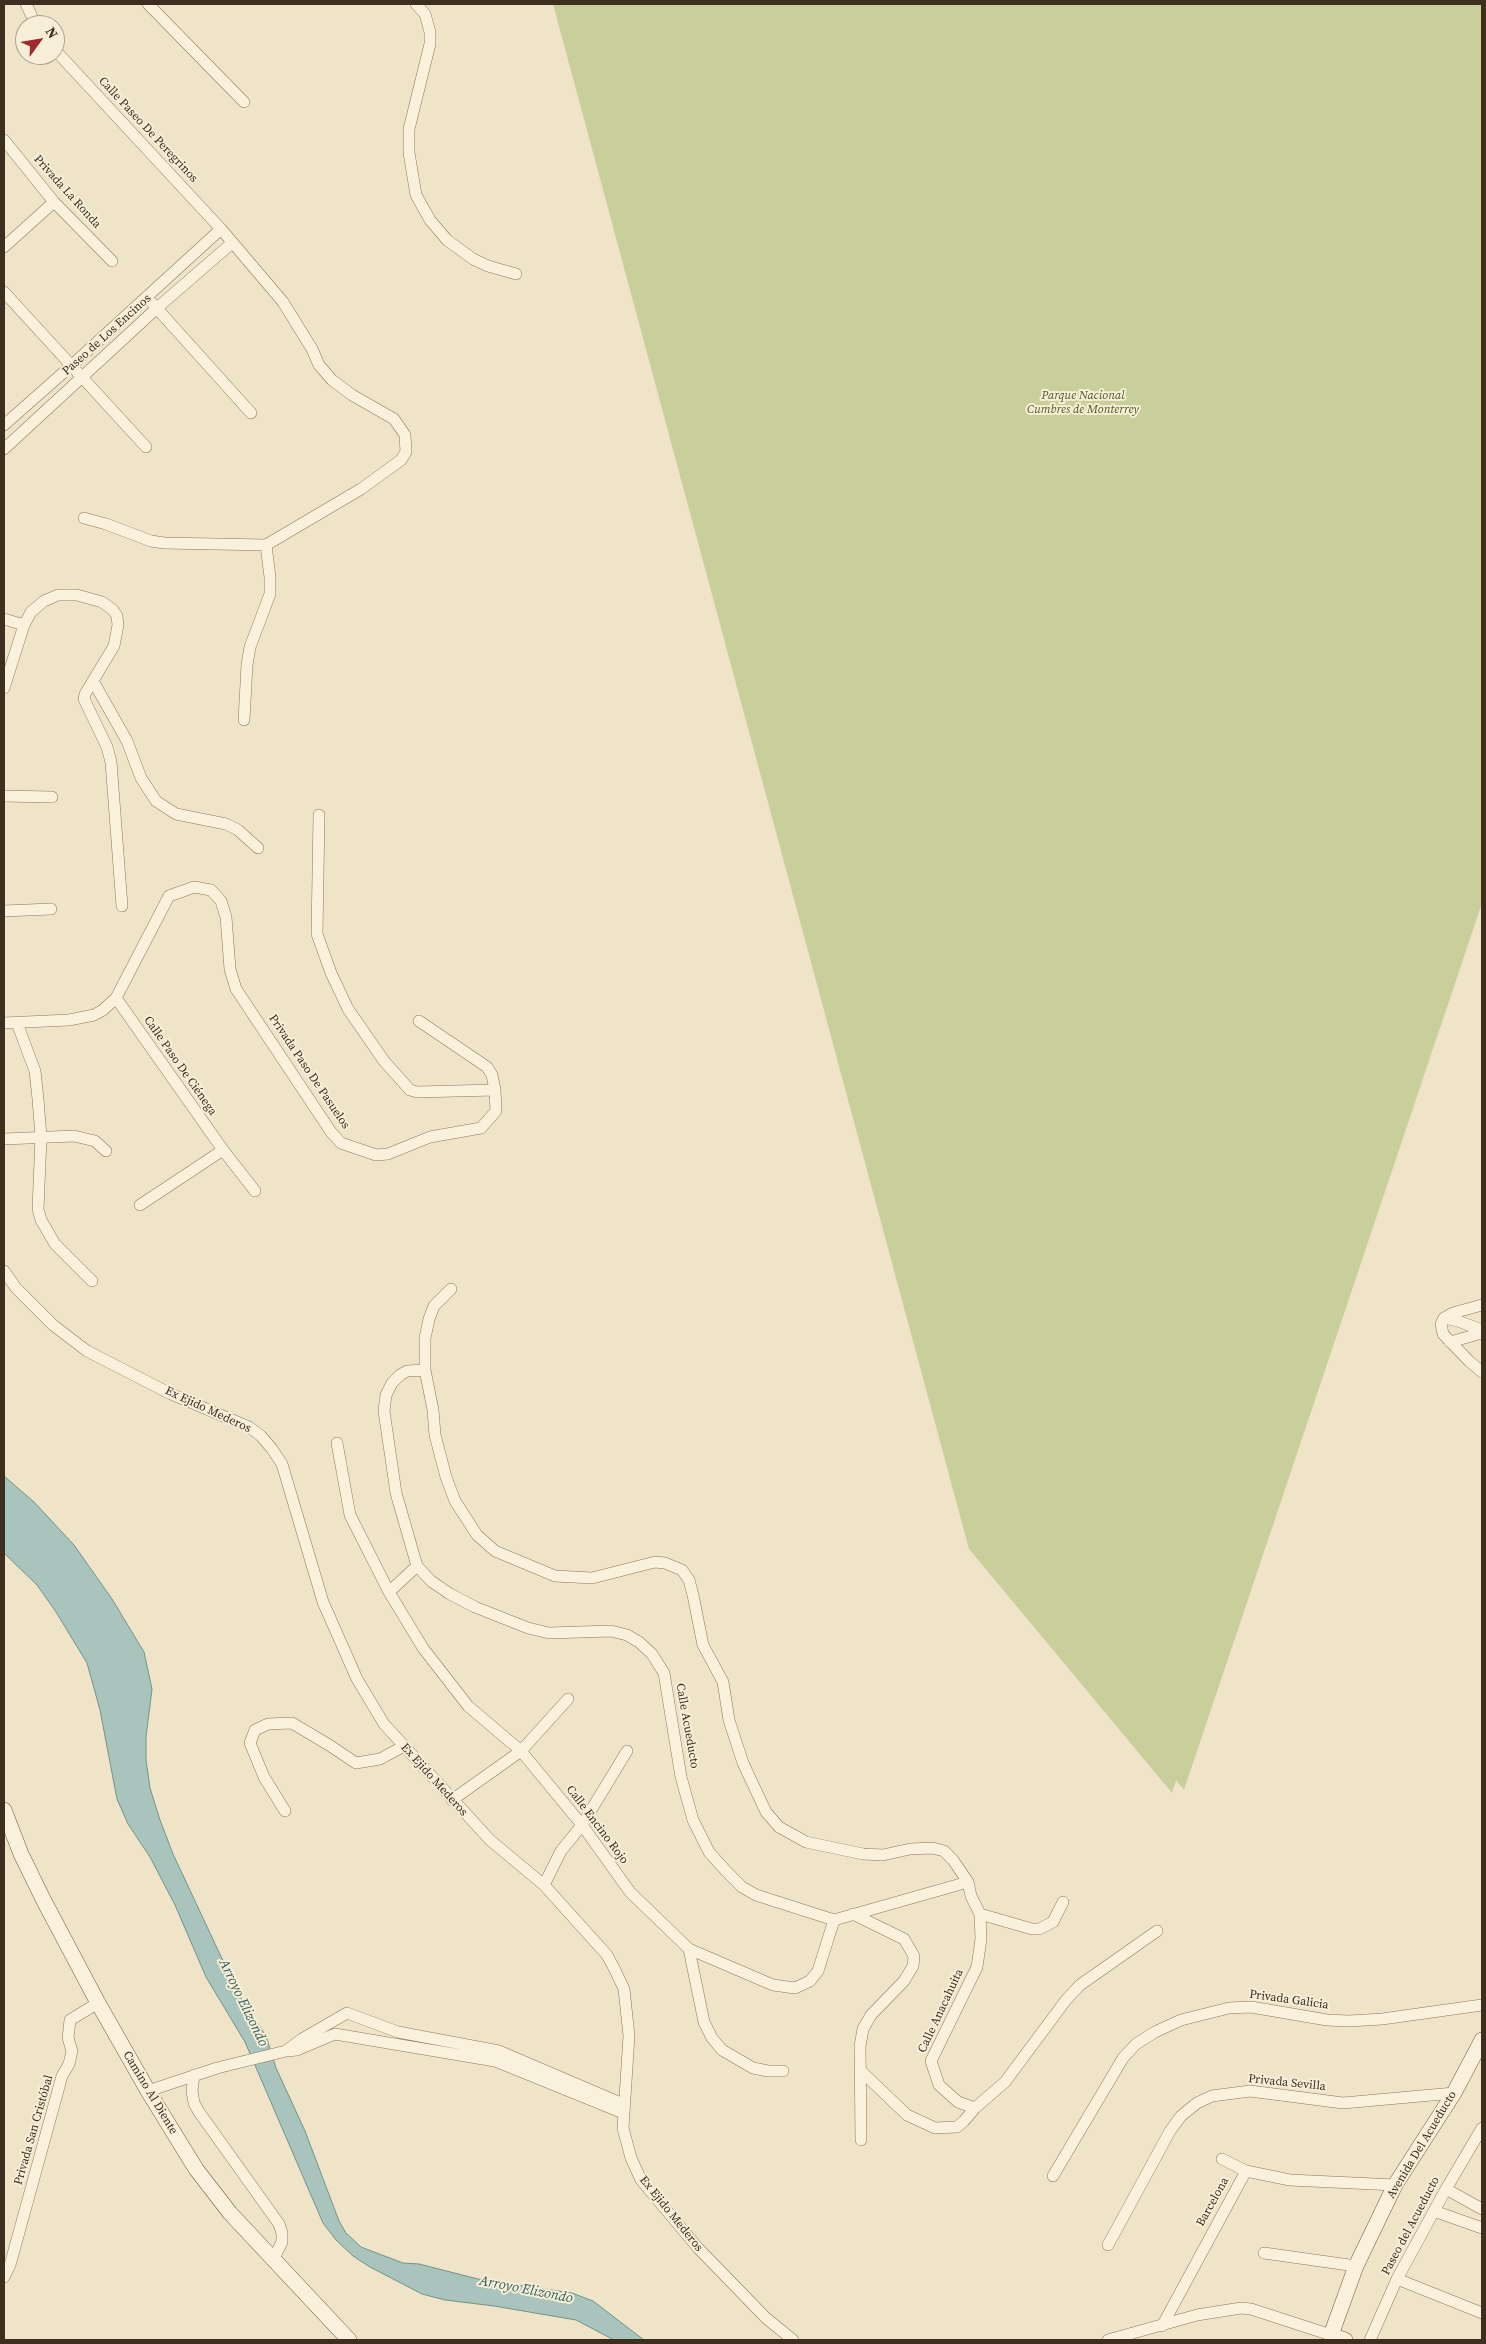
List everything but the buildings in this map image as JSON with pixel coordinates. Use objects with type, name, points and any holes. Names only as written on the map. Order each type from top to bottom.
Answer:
[{"type":"street","points":[[148,4],[244,102]]},
{"type":"street","points":[[416,4],[428,22],[430,32],[430,44],[408,129],[408,153],[416,195],[430,220],[447,240],[473,259],[488,266],[516,274]]},
{"type":"street","name":"Calle Paseo De Peregrinos","points":[[65,61],[220,229],[283,302],[312,349],[319,365],[332,380],[352,395],[394,419],[402,428],[406,442],[406,452],[401,460],[361,490],[266,546]]},
{"type":"street","name":"Privada La Ronda","points":[[4,140],[54,202],[112,261]]},
{"type":"street","points":[[4,247],[54,202]]},
{"type":"street","name":"Paseo de Los Encinos","points":[[4,425],[220,229]]},
{"type":"street","name":"Paseo de Los Encinos","points":[[4,449],[157,308],[232,243]]},
{"type":"street","points":[[4,292],[146,446]]},
{"type":"street","points":[[146,296],[251,413]]},
{"type":"street","points":[[84,518],[164,543],[266,546],[270,594],[250,647],[247,665],[244,720]]},
{"type":"street","points":[[4,688],[24,625],[31,612],[44,601],[58,596],[78,595],[102,602],[117,616],[117,636],[84,699],[108,747],[111,762],[122,906]]},
{"type":"street","points":[[4,619],[24,625]]},
{"type":"street","points":[[93,681],[127,741],[142,778],[156,801],[176,814],[226,824],[238,830],[258,848]]},
{"type":"street","points":[[4,796],[52,797]]},
{"type":"street","points":[[318,815],[317,934],[331,973],[348,1009],[384,1061],[410,1090],[417,1092],[495,1090]]},
{"type":"street","name":"Privada Paso De Pasuelos","points":[[116,998],[169,896],[188,888],[202,887],[211,890],[217,895],[224,908],[230,969],[236,989],[331,1132],[341,1143],[376,1154],[388,1154],[430,1137],[474,1131],[481,1128],[496,1111],[495,1090],[492,1075],[487,1066],[420,1021]]},
{"type":"street","points":[[4,911],[51,909]]},
{"type":"street","points":[[4,1024],[83,1018],[103,1010],[116,998]]},
{"type":"street","name":"Calle Paso De Ciénega","points":[[116,998],[222,1150],[255,1191]]},
{"type":"street","points":[[16,1023],[35,1071],[41,1136],[38,1209],[41,1220],[55,1244],[92,1281]]},
{"type":"street","points":[[4,1139],[61,1135],[95,1141],[106,1151]]},
{"type":"street","points":[[140,1205],[222,1150]]},
{"type":"street","name":"Ex Ejido Mederos","points":[[4,1272],[16,1288],[53,1325],[87,1352],[171,1394],[242,1424],[261,1436],[282,1464],[323,1602],[357,1679],[384,1724],[490,1840],[544,1885],[607,1954],[624,1989],[629,2036],[623,2128],[629,2150],[641,2180],[698,2248],[766,2318],[793,2340]]},
{"type":"street","name":"Calle Anacahuita","points":[[450,1289],[434,1306],[429,1319],[425,1338],[425,1370],[433,1410],[435,1435],[449,1485],[464,1517],[477,1535],[495,1551],[556,1576],[575,1578],[611,1574],[655,1562],[665,1563],[682,1570],[689,1580],[703,1645],[723,1682],[729,1720],[743,1763],[766,1812],[779,1827],[806,1842],[863,1854],[884,1855],[910,1849],[933,1848],[944,1852],[953,1860],[968,1882],[971,1896],[980,1914],[981,1939],[977,1967],[931,2060],[939,2085],[958,2102],[975,2108]]},
{"type":"street","points":[[1442,1321],[1453,1312],[1482,1305]]},
{"type":"street","points":[[1442,1321],[1482,1331]]},
{"type":"street","points":[[1442,1321],[1443,1334],[1482,1372]]},
{"type":"street","points":[[1450,1342],[1482,1331]]},
{"type":"street","name":"Calle Acueducto","points":[[425,1370],[408,1371],[400,1374],[392,1383],[386,1395],[384,1411],[396,1493],[417,1566],[431,1581],[450,1594],[475,1607],[528,1628],[549,1633],[611,1631],[627,1635],[639,1642],[652,1654],[664,1673],[681,1777],[693,1820],[709,1852],[742,1886],[756,1894],[834,1920]]},
{"type":"street","name":"Calle Encino Rojo","points":[[337,1443],[350,1515],[389,1592],[423,1648],[468,1706],[521,1751],[582,1825],[630,1892],[689,1949],[773,1985],[795,1988],[810,1982],[818,1971],[834,1920]]},
{"type":"street","points":[[389,1592],[417,1566]]},
{"type":"street","points":[[452,1800],[521,1751],[568,1699]]},
{"type":"street","points":[[285,1811],[264,1777],[250,1743],[255,1730],[268,1724],[292,1723],[356,1764],[380,1759],[404,1746]]},
{"type":"street","points":[[544,1885],[561,1851],[582,1825],[627,1751]]},
{"type":"street","name":"Camino Al Diente","points":[[4,1810],[40,1893],[98,2003],[148,2092],[196,2169],[230,2213],[349,2340]]},
{"type":"street","points":[[834,1920],[968,1882]]},
{"type":"street","points":[[980,1914],[1032,1929],[1039,1929],[1053,1922],[1063,1902]]},
{"type":"street","points":[[853,1914],[904,1939],[914,1956],[913,1966],[904,1981],[871,2015],[863,2029],[860,2070],[861,2140]]},
{"type":"street","points":[[860,2070],[907,2115],[935,2128],[948,2129],[957,2126],[964,2122],[975,2108],[1006,2082],[1066,2000],[1080,1985],[1156,1931]]},
{"type":"street","points":[[689,1949],[704,2022],[712,2038],[722,2050],[752,2068],[782,2071]]},
{"type":"street","name":"Privada San Cristóbal","points":[[4,2277],[10,2265],[62,2076],[69,2064],[72,2052],[68,2038],[70,2020],[98,2003]]},
{"type":"street","name":"Privada Galicia","points":[[1053,2176],[1123,2058],[1136,2044],[1155,2032],[1181,2020],[1229,2008],[1251,2007],[1327,2020],[1350,2021],[1382,2019],[1482,2005]]},
{"type":"street","points":[[282,2051],[347,2013],[398,2032],[477,2046],[623,2109]]},
{"type":"street","points":[[361,2037],[368,2020]]},
{"type":"street","points":[[332,2021],[335,2034]]},
{"type":"street","points":[[148,2092],[234,2063],[282,2051],[297,2050],[335,2034],[422,2049],[479,2056],[524,2066]]},
{"type":"street","name":"Avenida Del Acueducto","points":[[1338,2337],[1356,2266],[1395,2185],[1454,2092],[1482,2040]]},
{"type":"street","points":[[194,2075],[192,2090],[197,2108],[279,2224],[282,2242],[273,2260]]},
{"type":"street","name":"Privada Sevilla","points":[[1108,2244],[1170,2131],[1181,2116],[1197,2103],[1212,2096],[1250,2091],[1343,2103],[1454,2092]]},
{"type":"street","name":"Paseo del Acueducto","points":[[1370,2340],[1397,2279],[1482,2128]]},
{"type":"street","points":[[1222,2159],[1246,2171]]},
{"type":"street","name":"Barcelona","points":[[1162,2326],[1246,2171],[1290,2180],[1395,2185]]},
{"type":"street","points":[[1446,2189],[1482,2209]]},
{"type":"street","points":[[1434,2211],[1482,2228]]},
{"type":"street","points":[[1264,2253],[1356,2266]]},
{"type":"street","points":[[1397,2279],[1482,2313]]},
{"type":"street","points":[[1108,2340],[1197,2315],[1241,2308],[1252,2309],[1338,2337]]},
{"type":"green space","name":"Parque Nacional Cumbres de Monterrey","points":[[553,4],[1482,4],[1482,903],[1184,1790],[1176,1780],[1172,1793],[969,1549]]},
{"type":"water","name":"Arroyo Elizondo","points":[[4,1476],[34,1502],[74,1545],[112,1599],[144,1652],[152,1689],[146,1737],[146,1760],[150,1788],[160,1820],[173,1854],[239,1995],[266,2036],[276,2068],[305,2131],[339,2221],[346,2233],[361,2247],[403,2263],[419,2264],[478,2279],[572,2293],[593,2301],[644,2340],[614,2340],[576,2320],[445,2300],[422,2294],[353,2256],[336,2240],[323,2223],[245,2042],[206,1977],[175,1905],[150,1857],[128,1824],[117,1799],[100,1710],[87,1663],[37,1585],[4,1553]]}]
